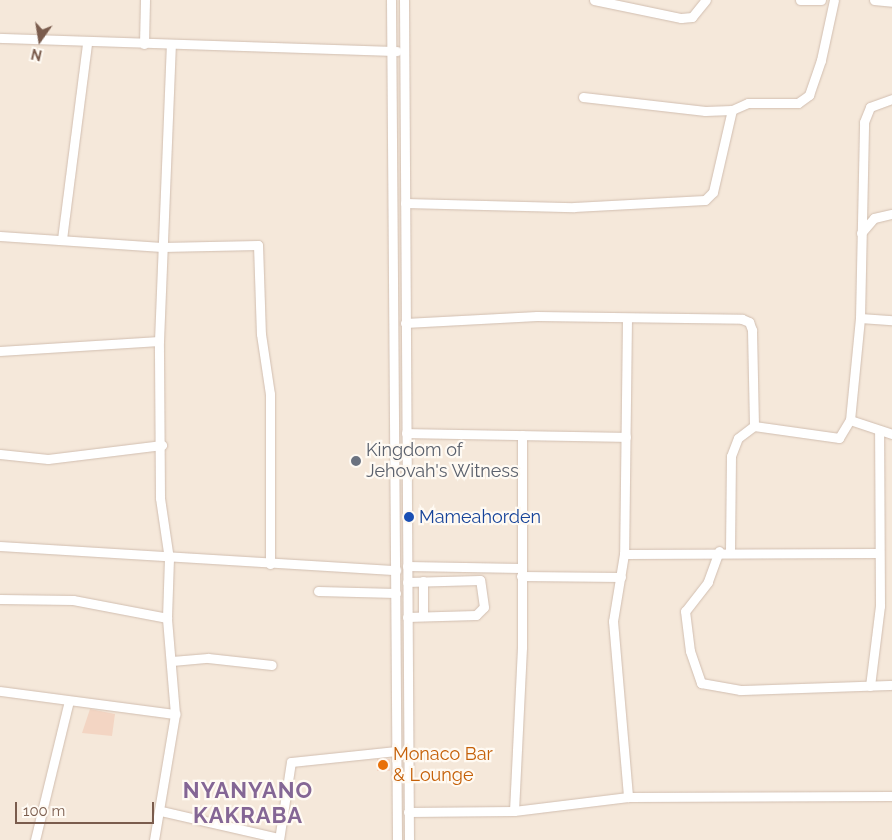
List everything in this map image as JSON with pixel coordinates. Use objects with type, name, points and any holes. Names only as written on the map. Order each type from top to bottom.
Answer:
[{"type":"street","points":[[144,44],[145,0]]},
{"type":"street","points":[[391,0],[397,840]]},
{"type":"street","points":[[404,0],[406,617],[409,840]]},
{"type":"street","points":[[594,0],[681,18],[698,12],[706,0]]},
{"type":"street","points":[[800,0],[821,0]]},
{"type":"street","points":[[583,97],[656,108],[732,110],[748,104],[804,100],[821,60],[834,0]]},
{"type":"street","points":[[874,0],[892,2]]},
{"type":"street","points":[[0,38],[87,44],[391,50],[405,52]]},
{"type":"street","points":[[62,239],[87,44]]},
{"type":"street","points":[[154,840],[161,811],[175,714],[167,618],[169,559],[160,498],[162,445],[159,341],[171,46]]},
{"type":"street","points":[[730,551],[731,456],[738,438],[754,426],[835,439],[846,432],[850,420],[860,318],[864,122],[870,107],[892,99]]},
{"type":"street","points":[[405,203],[574,207],[705,200],[713,192],[732,110]]},
{"type":"street","points":[[861,209],[874,218]]},
{"type":"street","points":[[861,233],[874,218],[892,214]]},
{"type":"street","points":[[0,236],[162,247],[258,245],[261,334],[270,394],[270,564]]},
{"type":"street","points":[[405,323],[537,316],[750,322],[754,426]]},
{"type":"street","points":[[627,318],[624,554],[613,621],[628,797]]},
{"type":"street","points":[[860,318],[892,320]]},
{"type":"street","points":[[0,351],[159,341]]},
{"type":"street","points":[[850,420],[892,434]]},
{"type":"street","points":[[870,686],[880,606],[878,430]]},
{"type":"street","points":[[406,433],[626,437]]},
{"type":"street","points":[[514,811],[521,693],[522,435]]},
{"type":"street","points":[[0,454],[48,459],[162,445]]},
{"type":"street","points":[[0,546],[169,559],[396,570]]},
{"type":"street","points":[[624,554],[720,551],[878,553]]},
{"type":"street","points":[[720,551],[708,582],[684,611],[690,651],[701,683],[740,690],[892,686]]},
{"type":"street","points":[[407,566],[621,577]]},
{"type":"street","points":[[406,617],[476,615],[484,607],[480,580],[423,580],[407,582]]},
{"type":"street","points":[[423,580],[423,616]]},
{"type":"street","points":[[318,591],[396,593]]},
{"type":"street","points":[[0,600],[74,600],[167,618]]},
{"type":"street","points":[[172,661],[208,658],[272,665]]},
{"type":"street","points":[[0,691],[175,714]]},
{"type":"street","points":[[35,840],[69,701]]},
{"type":"street","points":[[161,811],[279,839],[291,762],[396,751]]},
{"type":"street","points":[[408,812],[514,811],[628,797],[892,796]]},
{"type":"shaded area","points":[[0,0],[892,0],[892,840],[0,840]]},
{"type":"building","points":[[90,709],[115,714],[112,736],[82,733]]},
{"type":"building","name":"Monaco Bar & Lounge","points":[[377,759],[390,759],[390,771],[377,771]]},
{"type":"place","name":"Kingdom of Jehovah's Witness","points":[[356,461]]},
{"type":"place","name":"Mameahorden","points":[[409,517]]},
{"type":"place","name":"Monaco Bar & Lounge","points":[[383,765]]},
{"type":"district","name":"NYANYANO KAKRABA","points":[[248,802]]}]
